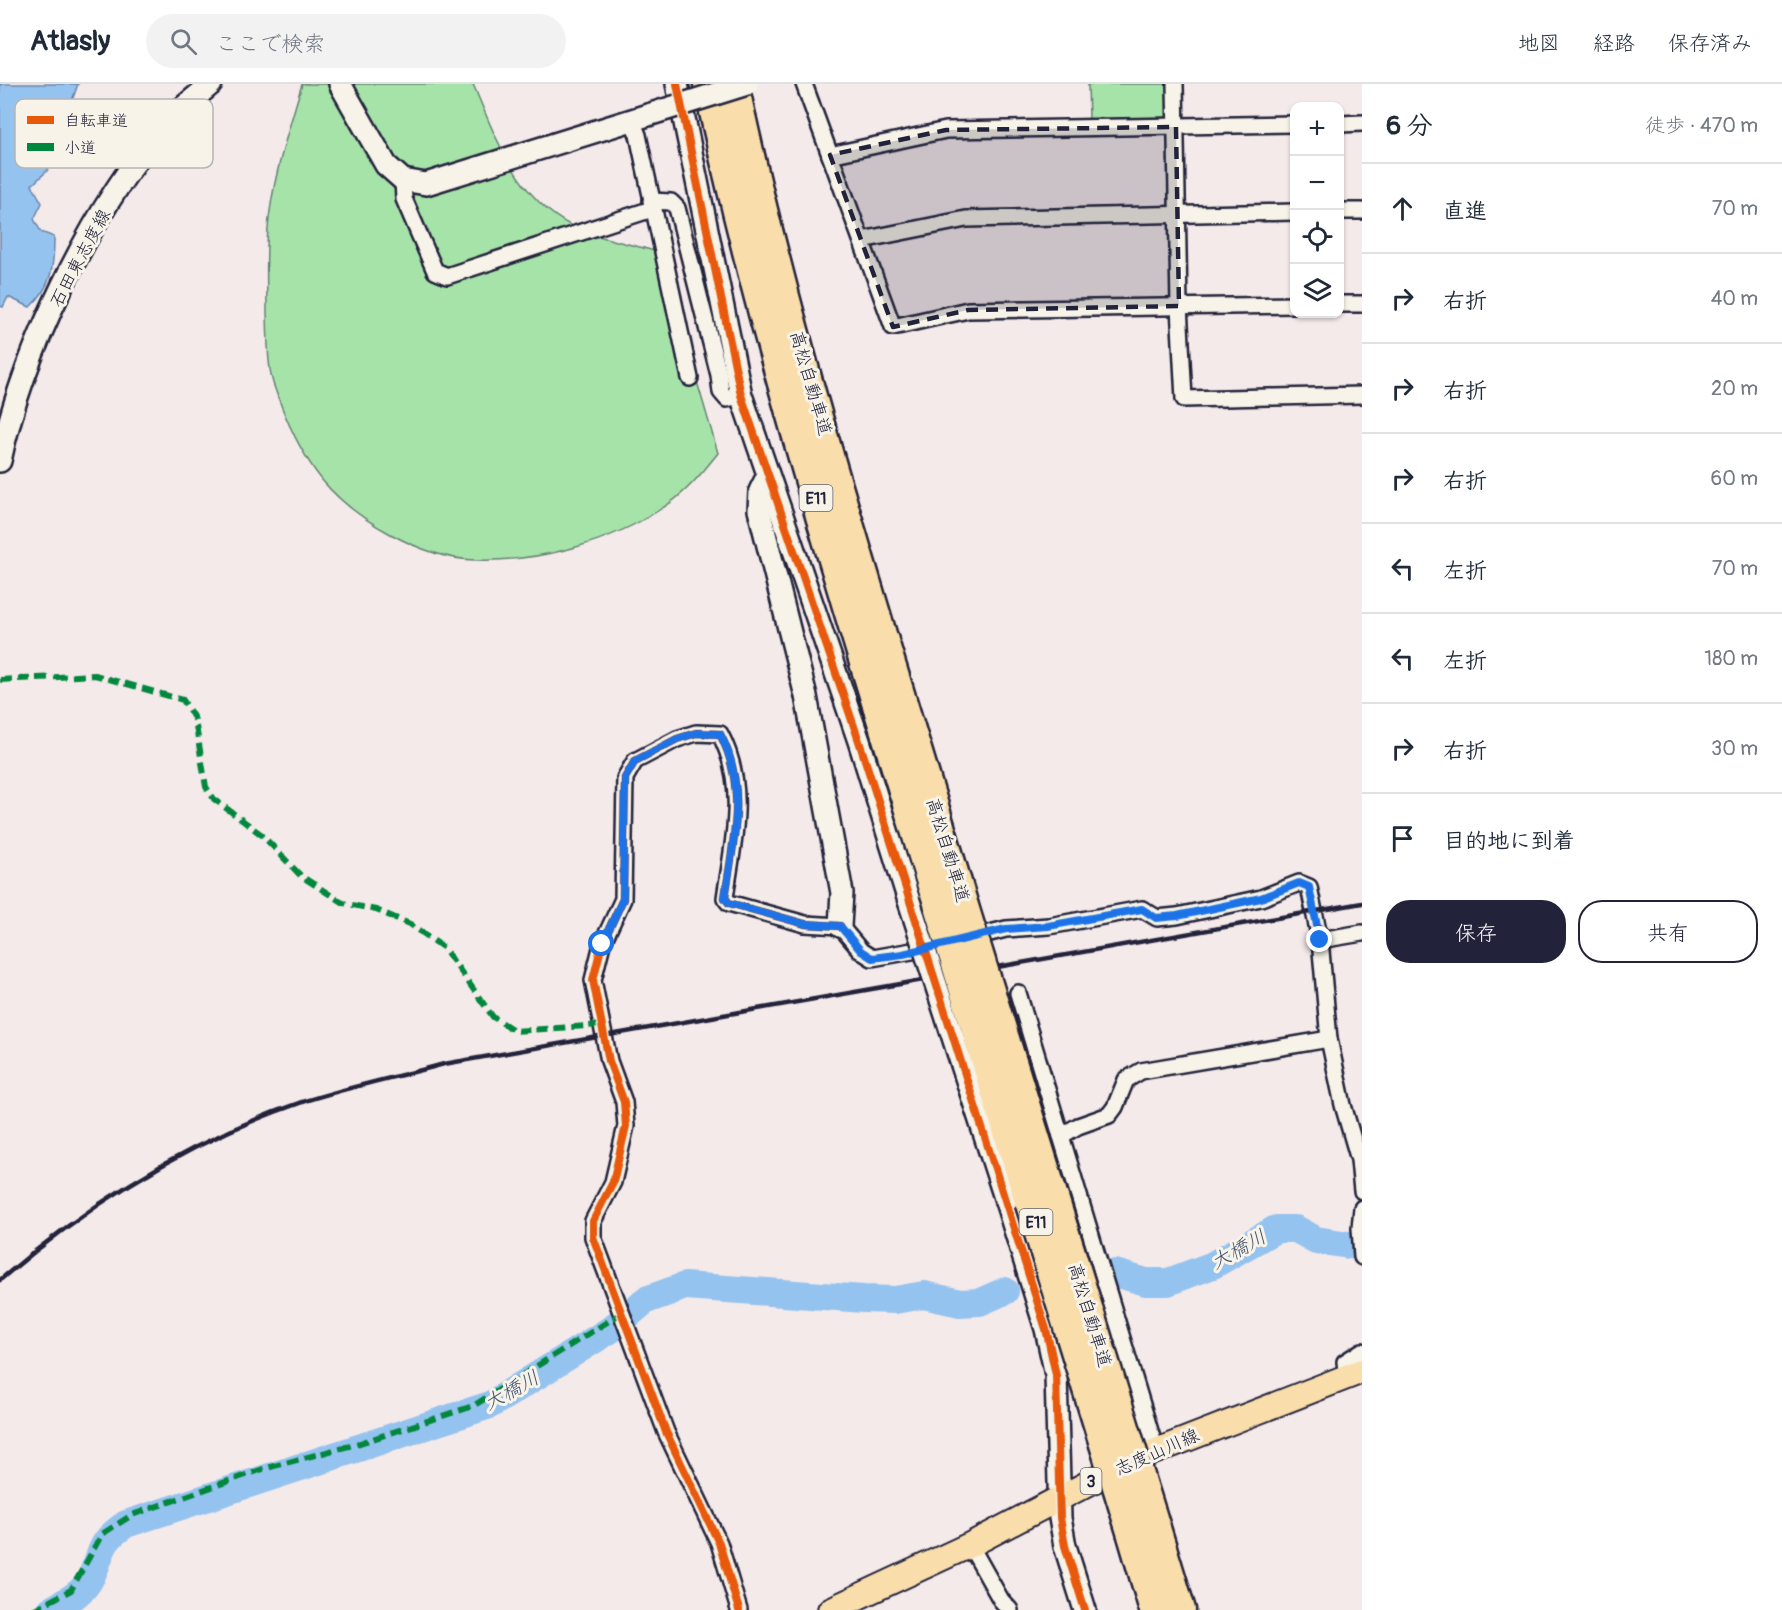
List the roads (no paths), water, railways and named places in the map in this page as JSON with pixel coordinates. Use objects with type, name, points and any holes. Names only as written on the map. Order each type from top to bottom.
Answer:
[{"type":"highway","name":"高松自動車道","points":[[708,84],[729,188],[788,404],[951,906],[1144,1532],[1181,1610]]},
{"type":"highway","name":"高松自動車道","points":[[734,84],[755,184],[951,906]]},
{"type":"highway","name":"高松自動車道","points":[[1144,1532],[1154,1610]]},
{"type":"main road","name":"志度山川線","points":[[830,1610],[970,1545],[1057,1497],[1156,1451],[1354,1374]]},
{"type":"street","name":"石田東志度線","points":[[194,99],[211,84]]},
{"type":"street","points":[[340,84],[386,165],[403,180],[426,184],[747,84]]},
{"type":"street","points":[[677,84],[741,395],[767,477],[828,646],[1046,1329],[1056,1375],[1057,1497],[1065,1546],[1085,1610]]},
{"type":"street","points":[[804,84],[893,327],[968,310],[1290,305]]},
{"type":"street","points":[[1175,84],[1179,306],[1184,399],[1362,396]]},
{"type":"street","points":[[640,117],[638,135],[690,378]]},
{"type":"street","points":[[1344,124],[1362,123]]},
{"type":"street","points":[[830,155],[946,130],[1290,124]]},
{"type":"street","name":"石田東志度線","points":[[0,461],[25,373],[44,326],[121,181],[131,168]]},
{"type":"street","points":[[403,180],[404,199],[435,271],[447,276],[652,205],[671,202],[677,208],[719,375],[721,392],[727,399],[741,395]]},
{"type":"street","points":[[1344,211],[1362,211]]},
{"type":"street","points":[[862,240],[966,219],[1290,212]]},
{"type":"street","points":[[1344,304],[1362,304]]},
{"type":"street","points":[[767,477],[760,491],[759,510],[806,696],[842,893],[840,926],[861,951],[872,958],[903,954],[1006,929],[1048,926],[1142,909],[1156,918],[1177,916],[1261,898],[1299,883],[1309,887],[1320,940],[1329,1039],[1343,1105],[1359,1160],[1362,1191]]},
{"type":"street","points":[[740,1610],[719,1543],[666,1432],[593,1237],[593,1221],[613,1182],[626,1126],[624,1102],[609,1061],[593,980],[602,944],[623,899],[625,778],[635,761],[677,739],[696,733],[720,734],[731,756],[737,796],[725,898],[729,903],[805,924],[840,926]]},
{"type":"street","points":[[1320,940],[1362,933]]},
{"type":"street","points":[[1018,993],[1156,1451]]},
{"type":"street","points":[[1061,1136],[1078,1126],[1109,1115],[1115,1107],[1126,1080],[1141,1071],[1329,1039]]},
{"type":"street","points":[[1362,1208],[1360,1228],[1362,1257]]},
{"type":"street","points":[[1354,1374],[1345,1362],[1362,1351]]},
{"type":"street","points":[[970,1545],[1000,1607]]},
{"type":"water","points":[[0,84],[78,84],[72,99],[15,99],[15,168],[48,168],[32,185],[42,203],[34,219],[41,232],[54,237],[54,247],[47,283],[43,292],[30,307],[8,297],[3,307],[0,306]]},
{"type":"waterway","name":"大橋川","points":[[1115,1273],[1146,1282],[1168,1282],[1213,1265],[1276,1229],[1296,1229],[1316,1240],[1362,1247]]},
{"type":"waterway","name":"大橋川","points":[[51,1610],[84,1588],[106,1542],[126,1524],[490,1405],[610,1330],[646,1300],[685,1286],[864,1299],[895,1300],[924,1295],[960,1303],[980,1302],[1005,1291]]},
{"type":"railway","points":[[0,1280],[69,1225],[105,1200],[181,1155],[261,1117],[337,1092],[444,1064],[1362,903]]}]
